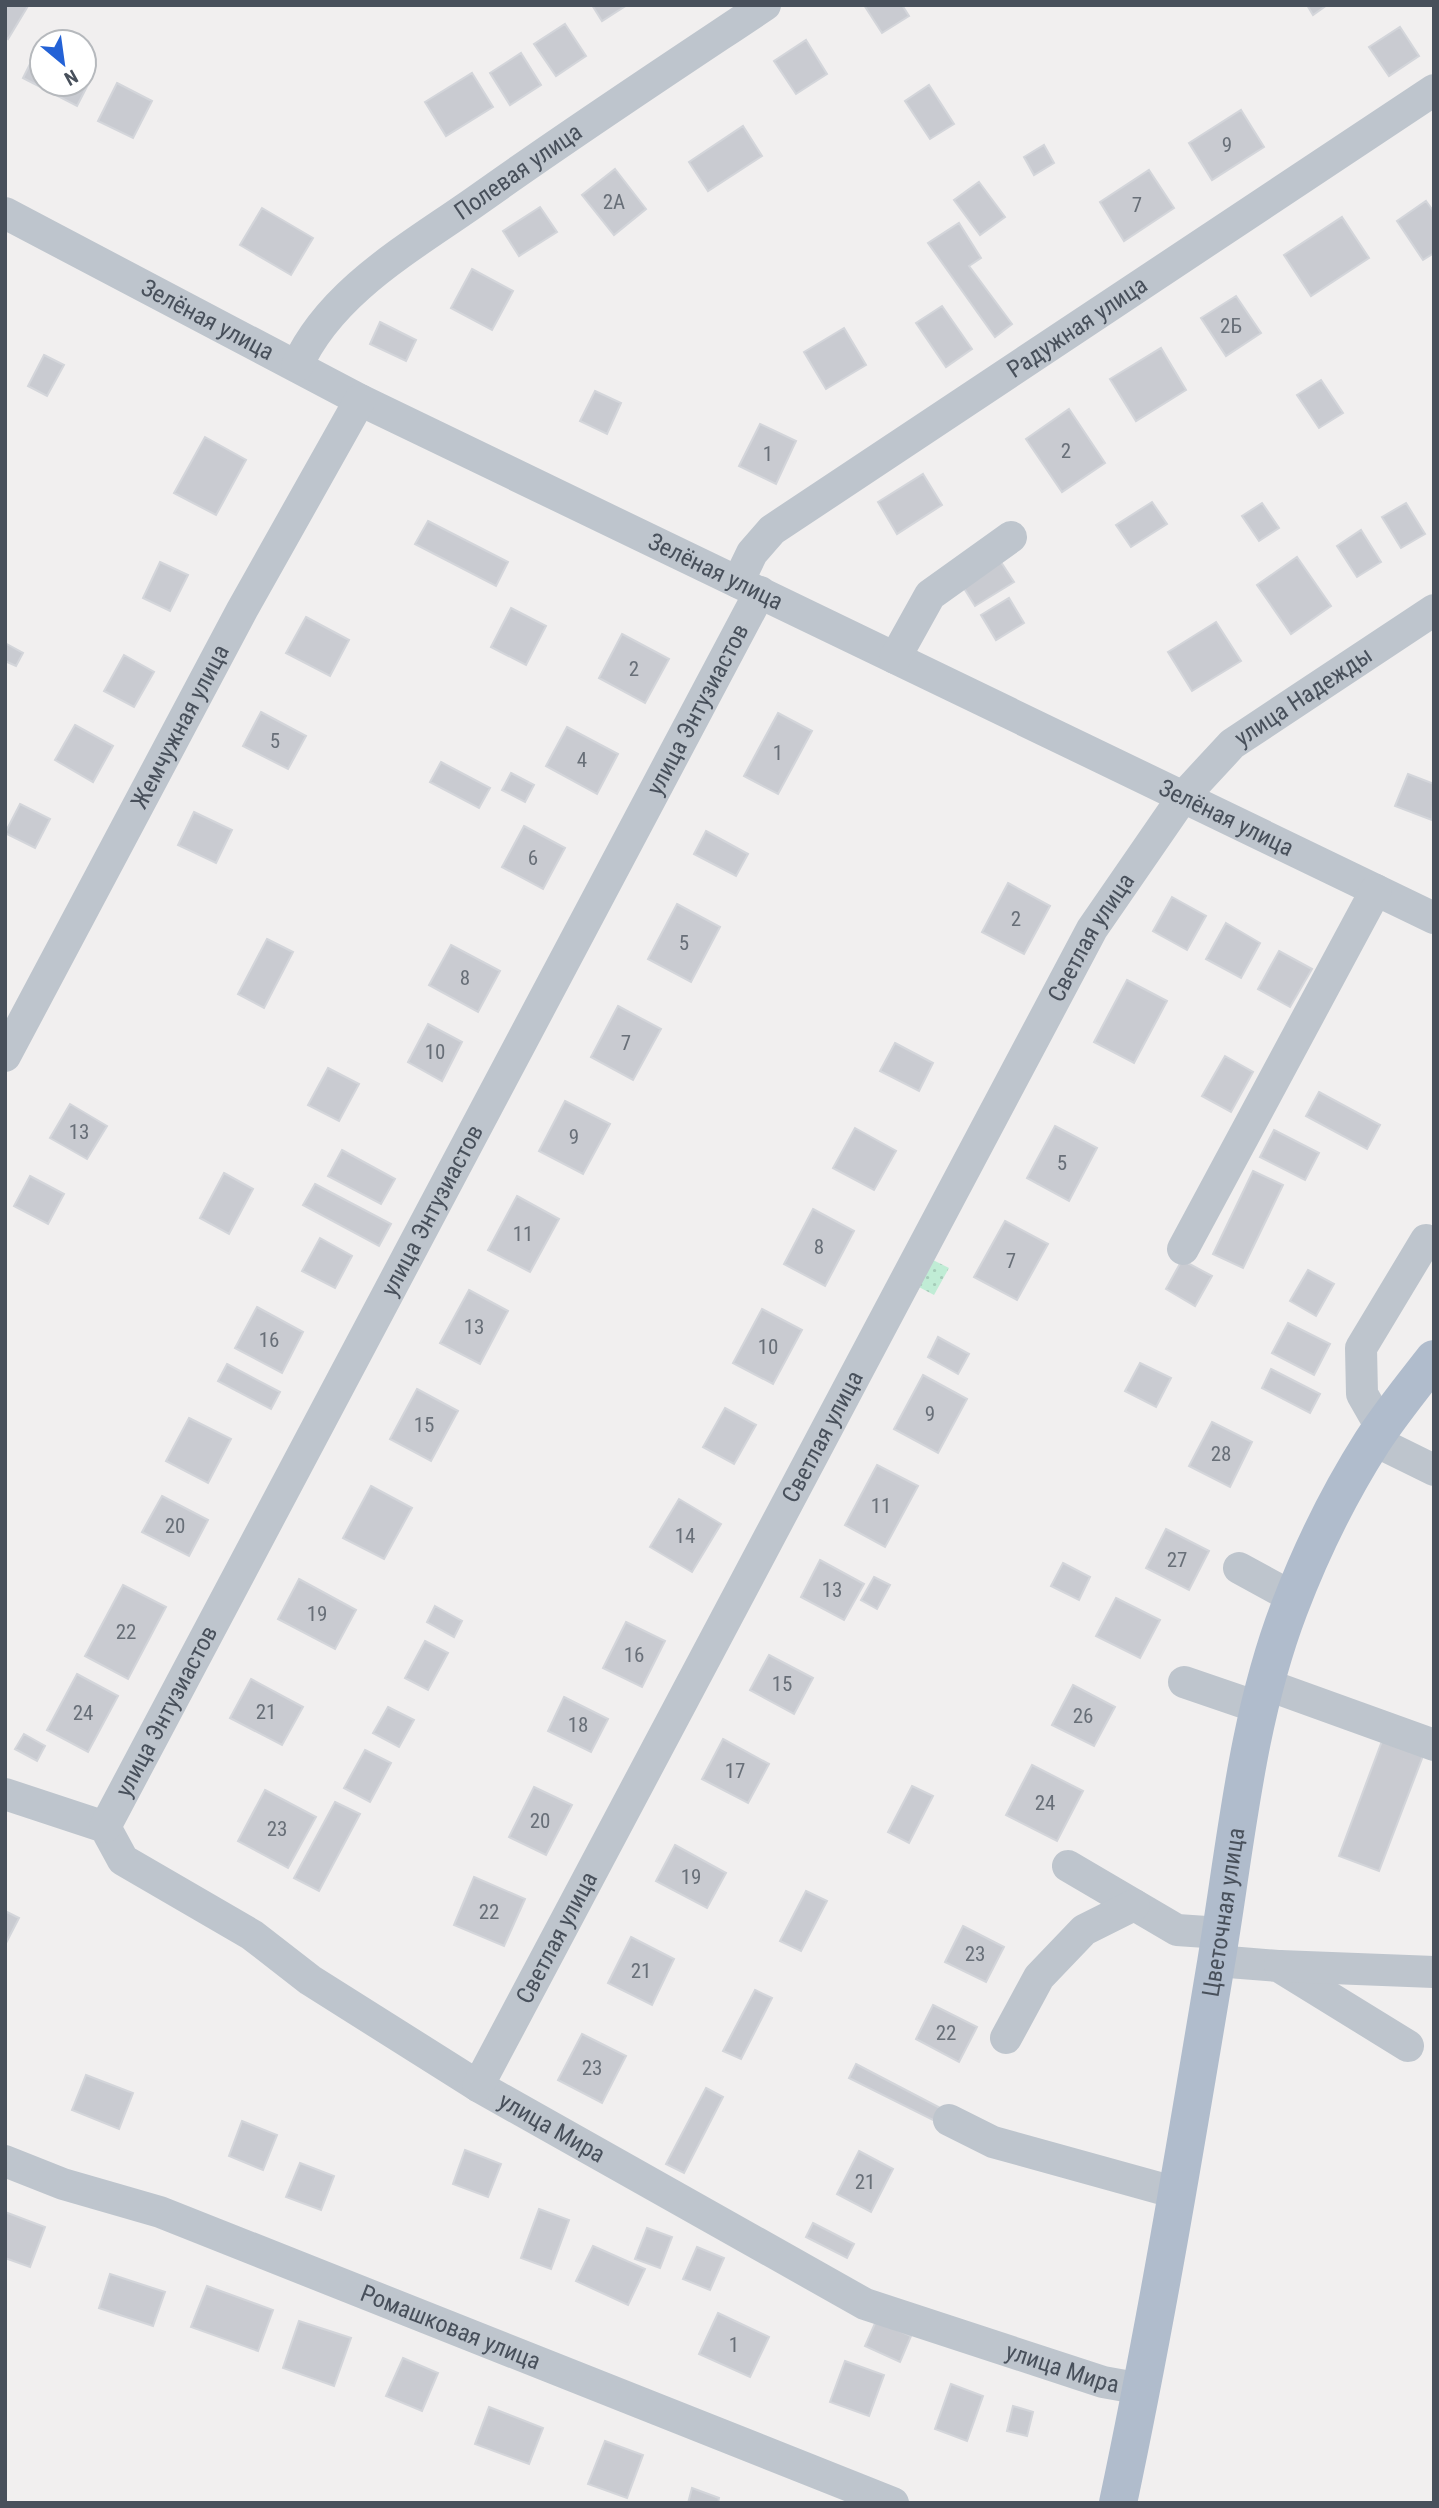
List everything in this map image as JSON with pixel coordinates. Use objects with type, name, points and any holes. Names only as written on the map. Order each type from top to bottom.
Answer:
[{"type":"main road","name":"Цветочная улица","points":[[1118,2503],[1142,2389],[1177,2193],[1219,1947],[1241,1798],[1262,1696],[1294,1598],[1336,1503],[1377,1435],[1434,1359]]},
{"type":"street","name":"Полевая улица","points":[[297,366],[308,341],[325,318],[385,266],[535,159],[765,5]]},
{"type":"street","name":"Радужная улица","points":[[749,587],[752,553],[772,530],[1434,90]]},
{"type":"street","name":"Зелёная улица","points":[[5,213],[360,400],[1434,918]]},
{"type":"street","name":"Жемчужная улица","points":[[5,1056],[242,610],[360,400]]},
{"type":"street","points":[[895,658],[930,595],[1011,537]]},
{"type":"street","name":"улица Энтузиастов","points":[[105,1827],[749,587]]},
{"type":"street","name":"улица Надежды","points":[[1183,797],[1232,744],[1434,610]]},
{"type":"street","name":"Светлая улица","points":[[478,2085],[1092,929],[1183,797]]},
{"type":"street","points":[[1183,1249],[1376,890]]},
{"type":"street","points":[[1426,1240],[1361,1348],[1362,1394],[1377,1435],[1434,1470]]},
{"type":"street","points":[[1239,1568],[1294,1598]]},
{"type":"street","points":[[1184,1682],[1262,1696],[1434,1745]]},
{"type":"street","points":[[5,1794],[105,1827]]},
{"type":"street","name":"улица Мира","points":[[105,1827],[123,1860],[252,1934],[310,1980],[478,2085],[865,2304],[1103,2382],[1142,2389]]},
{"type":"street","points":[[1068,1866],[1177,1930],[1278,1966],[1408,2046]]},
{"type":"street","points":[[1006,2038],[1039,1978],[1084,1930],[1134,1905]]},
{"type":"street","points":[[1278,1966],[1434,1972]]},
{"type":"street","points":[[949,2120],[993,2142],[1177,2193]]},
{"type":"street","name":"Ромашковая улица","points":[[5,2161],[63,2184],[160,2212],[892,2503]]},
{"type":"green space","points":[[931,1259],[949,1268],[934,1295],[917,1286]]},
{"type":"building","points":[[5,5],[28,6],[8,39],[5,37]]},
{"type":"building","points":[[592,5],[627,5],[602,21]]},
{"type":"building","points":[[864,5],[902,5],[909,16],[882,33]]},
{"type":"building","points":[[1307,5],[1327,5],[1313,15]]},
{"type":"building","points":[[565,24],[586,56],[556,76],[534,44]]},
{"type":"building","points":[[1400,27],[1419,56],[1389,76],[1369,47]]},
{"type":"building","points":[[806,40],[827,74],[796,94],[774,61]]},
{"type":"building","points":[[521,53],[541,85],[510,105],[490,73]]},
{"type":"building","points":[[28,68],[28,81],[23,78]]},
{"type":"building","points":[[472,73],[493,107],[446,136],[425,102]]},
{"type":"building","points":[[117,83],[152,101],[133,138],[98,121]]},
{"type":"building","points":[[929,85],[954,124],[930,139],[905,101]]},
{"type":"building","points":[[62,98],[81,98],[77,106]]},
{"type":"building","points":[[1241,110],[1264,147],[1212,180],[1189,143]]},
{"type":"building","points":[[743,126],[762,156],[708,191],[689,162]]},
{"type":"building","points":[[1044,145],[1054,163],[1034,175],[1024,157]]},
{"type":"building","points":[[615,169],[646,209],[614,235],[582,195]]},
{"type":"building","points":[[1149,170],[1174,208],[1124,241],[1100,202]]},
{"type":"building","points":[[979,182],[1005,217],[980,235],[954,200]]},
{"type":"building","points":[[1426,201],[1434,212],[1434,253],[1423,260],[1397,221]]},
{"type":"building","points":[[540,207],[557,232],[519,256],[503,231]]},
{"type":"building","points":[[262,208],[313,238],[291,275],[240,245]]},
{"type":"building","points":[[1342,217],[1369,258],[1311,296],[1284,255]]},
{"type":"building","points":[[959,223],[981,258],[969,266],[1012,324],[995,337],[928,243]]},
{"type":"building","points":[[472,269],[513,291],[492,330],[451,308]]},
{"type":"building","points":[[1236,296],[1261,333],[1226,356],[1201,318]]},
{"type":"building","points":[[942,306],[972,349],[946,367],[916,323]]},
{"type":"building","points":[[380,322],[416,340],[406,361],[370,344]]},
{"type":"building","points":[[844,328],[866,365],[826,389],[804,352]]},
{"type":"building","points":[[1161,348],[1186,390],[1136,421],[1110,379]]},
{"type":"building","points":[[44,355],[64,365],[47,396],[28,386]]},
{"type":"building","points":[[1321,380],[1343,413],[1319,428],[1297,395]]},
{"type":"building","points":[[595,391],[621,403],[607,434],[580,421]]},
{"type":"building","points":[[1069,409],[1105,463],[1062,492],[1026,439]]},
{"type":"building","points":[[760,424],[796,441],[776,484],[739,466]]},
{"type":"building","points":[[205,437],[246,460],[216,515],[174,493]]},
{"type":"building","points":[[923,474],[942,505],[897,534],[878,502]]},
{"type":"building","points":[[1152,502],[1167,524],[1131,547],[1116,525]]},
{"type":"building","points":[[1262,503],[1279,528],[1259,541],[1242,516]]},
{"type":"building","points":[[1406,503],[1425,534],[1401,548],[1382,517]]},
{"type":"building","points":[[428,521],[508,562],[496,586],[415,544]]},
{"type":"building","points":[[1361,530],[1381,562],[1357,577],[1337,546]]},
{"type":"building","points":[[995,553],[1014,582],[975,606],[957,577]]},
{"type":"building","points":[[1297,557],[1331,606],[1291,634],[1257,585]]},
{"type":"building","points":[[160,562],[188,575],[170,611],[143,598]]},
{"type":"building","points":[[1009,598],[1024,623],[996,640],[981,615]]},
{"type":"building","points":[[511,608],[546,626],[526,665],[491,647]]},
{"type":"building","points":[[306,617],[349,640],[330,676],[286,653]]},
{"type":"building","points":[[1216,622],[1241,661],[1192,691],[1168,652]]},
{"type":"building","points":[[622,634],[669,659],[645,703],[599,678]]},
{"type":"building","points":[[5,643],[23,653],[16,666],[5,661]]},
{"type":"building","points":[[124,655],[154,672],[134,707],[104,691]]},
{"type":"building","points":[[261,712],[306,736],[288,769],[243,746]]},
{"type":"building","points":[[778,713],[812,731],[778,794],[744,776]]},
{"type":"building","points":[[75,725],[113,746],[93,782],[55,760]]},
{"type":"building","points":[[567,727],[618,754],[597,794],[546,766]]},
{"type":"building","points":[[441,762],[490,788],[479,808],[430,782]]},
{"type":"building","points":[[511,773],[534,785],[525,802],[502,790]]},
{"type":"building","points":[[1408,774],[1434,784],[1432,820],[1395,806]]},
{"type":"building","points":[[20,804],[50,819],[35,848],[5,833]]},
{"type":"building","points":[[194,812],[232,830],[216,863],[178,845]]},
{"type":"building","points":[[524,826],[565,848],[543,889],[502,867]]},
{"type":"building","points":[[706,831],[748,854],[736,876],[694,854]]},
{"type":"building","points":[[1008,883],[1050,906],[1024,954],[982,932]]},
{"type":"building","points":[[1172,897],[1206,916],[1187,950],[1153,931]]},
{"type":"building","points":[[677,904],[720,927],[691,982],[648,959]]},
{"type":"building","points":[[1226,923],[1260,943],[1241,978],[1206,959]]},
{"type":"building","points":[[267,939],[293,952],[264,1008],[238,994]]},
{"type":"building","points":[[451,945],[500,971],[478,1012],[429,985]]},
{"type":"building","points":[[1279,951],[1312,969],[1290,1007],[1258,989]]},
{"type":"building","points":[[1127,980],[1167,1001],[1134,1063],[1094,1042]]},
{"type":"building","points":[[618,1006],[661,1029],[633,1080],[591,1057]]},
{"type":"building","points":[[428,1024],[462,1042],[442,1081],[408,1062]]},
{"type":"building","points":[[895,1043],[933,1063],[919,1091],[880,1071]]},
{"type":"building","points":[[1225,1056],[1253,1072],[1231,1112],[1202,1096]]},
{"type":"building","points":[[328,1068],[359,1084],[339,1121],[308,1105]]},
{"type":"building","points":[[1319,1092],[1380,1125],[1367,1149],[1306,1116]]},
{"type":"building","points":[[565,1101],[610,1124],[583,1174],[539,1151]]},
{"type":"building","points":[[70,1104],[107,1126],[87,1159],[50,1138]]},
{"type":"building","points":[[1055,1126],[1097,1148],[1069,1201],[1027,1178]]},
{"type":"building","points":[[855,1128],[896,1151],[874,1190],[833,1168]]},
{"type":"building","points":[[1274,1130],[1319,1153],[1305,1180],[1260,1157]]},
{"type":"building","points":[[342,1150],[395,1179],[381,1204],[328,1176]]},
{"type":"building","points":[[1253,1171],[1283,1185],[1243,1268],[1213,1254]]},
{"type":"building","points":[[224,1173],[253,1189],[229,1234],[200,1218]]},
{"type":"building","points":[[30,1176],[64,1194],[48,1224],[14,1206]]},
{"type":"building","points":[[315,1184],[391,1224],[379,1246],[303,1205]]},
{"type":"building","points":[[517,1196],[559,1219],[530,1272],[488,1250]]},
{"type":"building","points":[[813,1209],[854,1231],[825,1286],[784,1264]]},
{"type":"building","points":[[1005,1221],[1048,1244],[1017,1300],[974,1277]]},
{"type":"building","points":[[320,1238],[352,1256],[335,1288],[302,1271]]},
{"type":"building","points":[[1182,1260],[1212,1276],[1195,1306],[1166,1289]]},
{"type":"building","points":[[1308,1270],[1334,1284],[1316,1316],[1290,1301]]},
{"type":"building","points":[[469,1290],[508,1311],[480,1364],[440,1343]]},
{"type":"building","points":[[257,1307],[303,1332],[282,1373],[235,1348]]},
{"type":"building","points":[[762,1309],[802,1330],[773,1384],[733,1363]]},
{"type":"building","points":[[1288,1323],[1330,1344],[1314,1375],[1272,1353]]},
{"type":"building","points":[[938,1337],[969,1354],[958,1374],[928,1357]]},
{"type":"building","points":[[1140,1363],[1171,1378],[1156,1407],[1125,1391]]},
{"type":"building","points":[[227,1364],[280,1392],[271,1409],[218,1381]]},
{"type":"building","points":[[1271,1369],[1320,1394],[1310,1413],[1262,1388]]},
{"type":"building","points":[[923,1375],[967,1399],[938,1453],[894,1429]]},
{"type":"building","points":[[417,1389],[458,1411],[431,1461],[390,1439]]},
{"type":"building","points":[[725,1408],[756,1425],[734,1464],[703,1447]]},
{"type":"building","points":[[189,1418],[231,1439],[208,1483],[166,1461]]},
{"type":"building","points":[[1212,1422],[1252,1442],[1230,1487],[1189,1466]]},
{"type":"building","points":[[877,1465],[918,1486],[885,1547],[845,1525]]},
{"type":"building","points":[[371,1486],[412,1508],[384,1559],[343,1538]]},
{"type":"building","points":[[162,1496],[208,1520],[189,1556],[142,1532]]},
{"type":"building","points":[[679,1499],[721,1524],[692,1572],[650,1547]]},
{"type":"building","points":[[1166,1529],[1209,1551],[1189,1590],[1146,1568]]},
{"type":"building","points":[[820,1560],[864,1584],[844,1620],[801,1597]]},
{"type":"building","points":[[1063,1563],[1090,1577],[1079,1600],[1051,1586]]},
{"type":"building","points":[[874,1577],[890,1585],[877,1609],[861,1600]]},
{"type":"building","points":[[299,1579],[356,1610],[335,1649],[278,1619]]},
{"type":"building","points":[[123,1585],[166,1607],[128,1679],[85,1656]]},
{"type":"building","points":[[1116,1598],[1160,1620],[1140,1658],[1096,1636]]},
{"type":"building","points":[[435,1606],[462,1621],[454,1637],[427,1622]]},
{"type":"building","points":[[626,1622],[665,1641],[642,1687],[603,1668]]},
{"type":"building","points":[[425,1641],[448,1653],[428,1690],[405,1678]]},
{"type":"building","points":[[769,1655],[813,1678],[794,1714],[750,1690]]},
{"type":"building","points":[[77,1674],[118,1696],[88,1752],[47,1730]]},
{"type":"building","points":[[251,1679],[303,1707],[282,1745],[230,1718]]},
{"type":"building","points":[[1073,1685],[1115,1707],[1094,1746],[1052,1725]]},
{"type":"building","points":[[564,1697],[608,1719],[591,1752],[548,1731]]},
{"type":"building","points":[[388,1707],[414,1720],[399,1747],[373,1733]]},
{"type":"building","points":[[1385,1733],[1426,1748],[1379,1871],[1339,1856]]},
{"type":"building","points":[[24,1734],[45,1746],[37,1761],[15,1749]]},
{"type":"building","points":[[723,1739],[769,1764],[748,1803],[702,1779]]},
{"type":"building","points":[[365,1750],[391,1763],[370,1802],[344,1788]]},
{"type":"building","points":[[1032,1765],[1083,1791],[1057,1841],[1006,1815]]},
{"type":"building","points":[[912,1786],[933,1796],[909,1843],[888,1832]]},
{"type":"building","points":[[534,1787],[572,1805],[546,1855],[509,1837]]},
{"type":"building","points":[[265,1790],[316,1817],[288,1868],[238,1841]]},
{"type":"building","points":[[335,1802],[360,1814],[319,1891],[294,1878]]},
{"type":"building","points":[[675,1845],[726,1873],[707,1908],[656,1881]]},
{"type":"building","points":[[474,1877],[525,1899],[504,1946],[454,1925]]},
{"type":"building","points":[[806,1891],[827,1901],[801,1951],[780,1941]]},
{"type":"building","points":[[5,1911],[19,1918],[5,1945]]},
{"type":"building","points":[[963,1926],[1004,1947],[986,1982],[945,1962]]},
{"type":"building","points":[[631,1937],[674,1959],[652,2005],[608,1983]]},
{"type":"building","points":[[755,1990],[772,1998],[741,2059],[723,2051]]},
{"type":"building","points":[[933,2005],[977,2027],[959,2062],[916,2039]]},
{"type":"building","points":[[582,2034],[626,2056],[602,2103],[558,2080]]},
{"type":"building","points":[[856,2064],[944,2110],[937,2122],[849,2078]]},
{"type":"building","points":[[86,2075],[133,2093],[119,2129],[72,2110]]},
{"type":"building","points":[[706,2088],[723,2097],[684,2173],[666,2164]]},
{"type":"building","points":[[242,2121],[277,2135],[263,2170],[229,2156]]},
{"type":"building","points":[[465,2150],[501,2164],[488,2197],[453,2184]]},
{"type":"building","points":[[859,2151],[893,2169],[871,2212],[837,2194]]},
{"type":"building","points":[[300,2163],[334,2176],[321,2210],[286,2197]]},
{"type":"building","points":[[539,2209],[569,2220],[551,2269],[521,2258]]},
{"type":"building","points":[[5,2212],[45,2227],[30,2267],[5,2258]]},
{"type":"building","points":[[813,2223],[854,2244],[847,2258],[806,2237]]},
{"type":"building","points":[[647,2228],[672,2237],[660,2268],[635,2259]]},
{"type":"building","points":[[593,2246],[645,2269],[628,2305],[576,2281]]},
{"type":"building","points":[[697,2247],[724,2258],[710,2290],[683,2279]]},
{"type":"building","points":[[110,2274],[165,2292],[153,2326],[99,2308]]},
{"type":"building","points":[[207,2286],[273,2310],[258,2351],[191,2327]]},
{"type":"building","points":[[718,2313],[769,2337],[750,2377],[699,2354]]},
{"type":"building","points":[[299,2321],[351,2338],[334,2386],[283,2368]]},
{"type":"building","points":[[876,2321],[911,2336],[900,2362],[865,2346]]},
{"type":"building","points":[[403,2358],[438,2373],[422,2411],[386,2396]]},
{"type":"building","points":[[845,2361],[884,2375],[869,2416],[830,2402]]},
{"type":"building","points":[[951,2384],[983,2396],[967,2441],[935,2429]]},
{"type":"building","points":[[1013,2406],[1033,2412],[1027,2436],[1007,2431]]},
{"type":"building","points":[[489,2407],[543,2428],[529,2464],[475,2444]]},
{"type":"building","points":[[605,2441],[643,2455],[627,2498],[588,2484]]},
{"type":"building","points":[[692,2488],[719,2498],[718,2503],[688,2503]]}]
